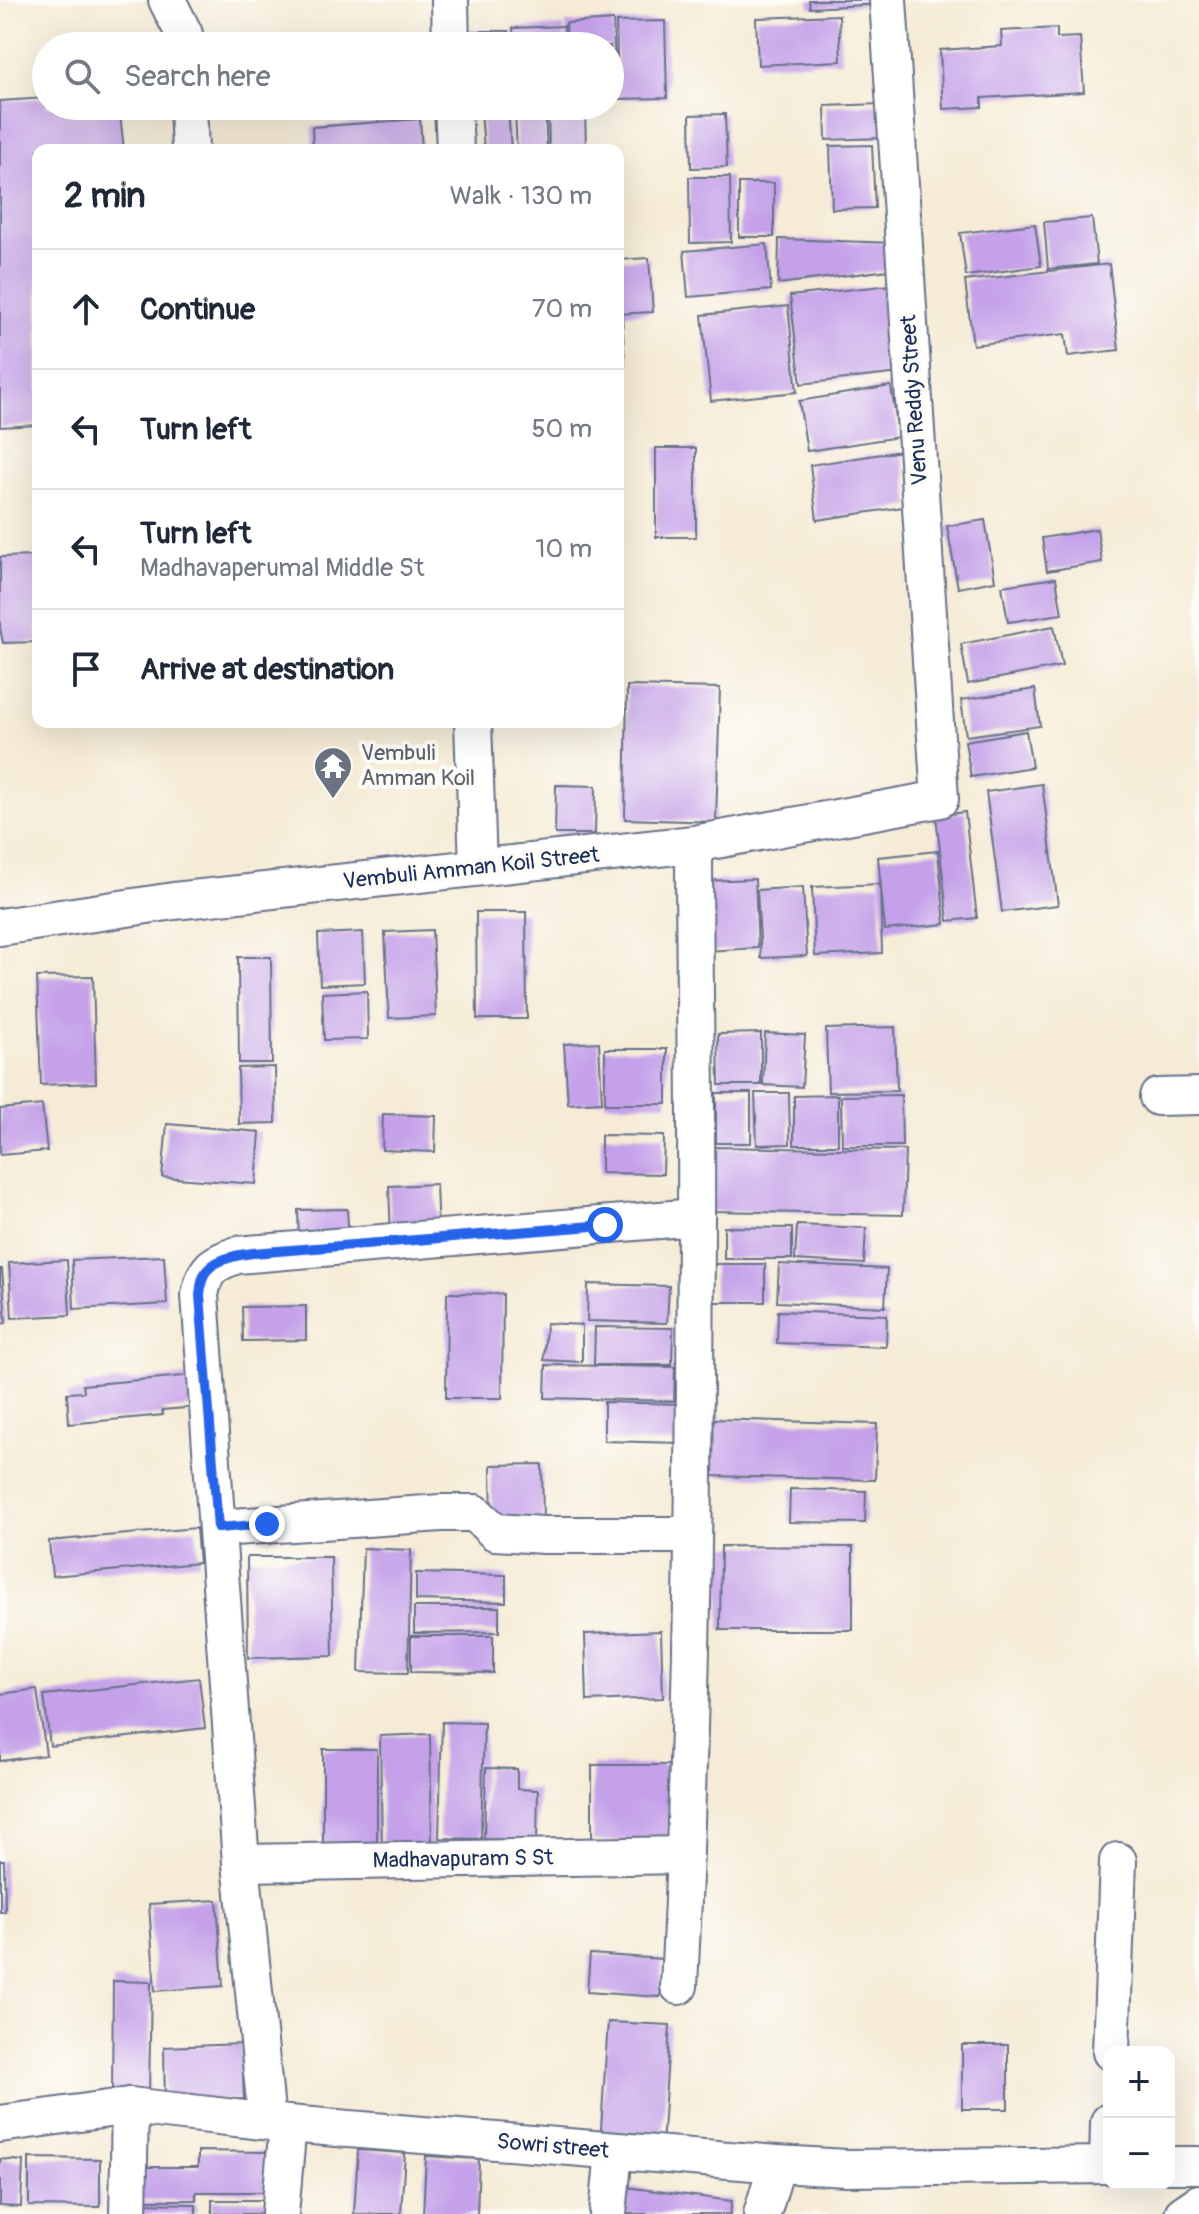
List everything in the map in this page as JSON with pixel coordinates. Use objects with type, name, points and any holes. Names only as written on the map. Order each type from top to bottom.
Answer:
[{"type":"street","points":[[167,0],[183,32]]},
{"type":"street","points":[[450,0],[451,32]]},
{"type":"street","name":"Venu Reddy Street","points":[[888,0],[940,799]]},
{"type":"street","points":[[189,120],[190,144]]},
{"type":"street","points":[[454,120],[455,144]]},
{"type":"street","points":[[473,728],[478,867]]},
{"type":"street","name":"Vembuli Amman Koil Street","points":[[0,927],[174,901],[694,844],[940,799]]},
{"type":"street","points":[[679,1986],[692,1535],[696,1217],[694,844]]},
{"type":"street","points":[[1158,1097],[1199,1096]]},
{"type":"street","points":[[280,2214],[277,2122],[241,1863],[200,1295],[204,1275],[212,1266],[237,1255],[253,1253],[696,1217]]},
{"type":"street","points":[[218,1528],[475,1513],[495,1532],[692,1535]]},
{"type":"street","name":"Madhavapuram S St","points":[[241,1863],[685,1855]]},
{"type":"street","points":[[1111,2046],[1118,1861]]},
{"type":"street","points":[[128,2214],[130,2106]]},
{"type":"street","name":"Sowri street","points":[[0,2124],[130,2106],[277,2122],[777,2164],[847,2168],[1103,2165]]},
{"type":"street","points":[[608,2214],[614,2151]]},
{"type":"street","points":[[762,2214],[777,2164]]},
{"type":"street","points":[[1175,2165],[1199,2165]]},
{"type":"street","points":[[1183,2214],[1199,2203]]},
{"type":"building","points":[[809,0],[882,0],[882,4],[810,8]]},
{"type":"building","points":[[839,15],[841,61],[758,65],[756,18]]},
{"type":"building","points":[[613,20],[614,32],[566,32],[566,23]]},
{"type":"building","points":[[665,21],[667,98],[624,99],[624,32],[616,32],[616,22]]},
{"type":"building","points":[[564,26],[564,32],[513,32],[513,28]]},
{"type":"building","points":[[1057,28],[1057,38],[1080,37],[1084,92],[982,98],[982,107],[943,109],[940,50],[1002,46],[1001,31]]},
{"type":"building","points":[[32,99],[32,120],[121,120],[123,144],[32,144],[32,425],[0,427],[0,101]]},
{"type":"building","points":[[881,104],[882,138],[826,140],[825,106]]},
{"type":"building","points":[[725,114],[727,167],[691,168],[690,115]]},
{"type":"building","points":[[420,120],[422,144],[313,144],[312,127]]},
{"type":"building","points":[[482,120],[509,120],[511,144],[484,144]]},
{"type":"building","points":[[515,120],[546,120],[547,144],[517,144]]},
{"type":"building","points":[[548,120],[585,120],[586,144],[549,144]]},
{"type":"building","points":[[872,145],[875,208],[832,209],[830,146]]},
{"type":"building","points":[[689,177],[730,177],[731,242],[690,243]]},
{"type":"building","points":[[739,183],[774,183],[774,237],[739,237]]},
{"type":"building","points":[[1092,218],[1097,264],[1048,269],[1044,222]]},
{"type":"building","points":[[1035,224],[1041,266],[966,276],[960,233]]},
{"type":"building","points":[[779,239],[895,243],[896,269],[778,284]]},
{"type":"building","points":[[767,244],[771,290],[688,297],[684,251]]},
{"type":"building","points":[[649,258],[653,312],[624,314],[624,260]]},
{"type":"building","points":[[1109,264],[1119,350],[1068,356],[1065,334],[973,345],[965,281]]},
{"type":"building","points":[[891,285],[900,373],[801,384],[790,296]]},
{"type":"building","points":[[788,306],[797,392],[711,401],[702,315]]},
{"type":"building","points":[[891,386],[899,437],[807,451],[799,401]]},
{"type":"building","points":[[656,448],[696,448],[696,537],[656,537]]},
{"type":"building","points":[[902,451],[910,506],[817,520],[810,465]]},
{"type":"building","points":[[985,520],[995,581],[958,588],[947,526]]},
{"type":"building","points":[[1097,529],[1102,562],[1047,571],[1042,538]]},
{"type":"building","points":[[32,556],[32,642],[3,643],[0,628],[0,557]]},
{"type":"building","points":[[1056,578],[1062,614],[1008,622],[1002,586]]},
{"type":"building","points":[[1054,626],[1062,666],[968,684],[961,644]]},
{"type":"building","points":[[627,686],[720,688],[716,822],[625,819]]},
{"type":"building","points":[[1035,689],[1040,726],[966,736],[961,700]]},
{"type":"building","points":[[1026,731],[1032,767],[971,777],[965,741]]},
{"type":"building","points":[[1042,784],[1058,905],[1002,912],[986,792]]},
{"type":"building","points":[[556,785],[596,786],[595,834],[555,834]]},
{"type":"building","points":[[965,812],[977,918],[948,921],[936,816]]},
{"type":"building","points":[[938,851],[945,924],[885,930],[878,857]]},
{"type":"building","points":[[755,879],[758,948],[706,951],[703,881]]},
{"type":"building","points":[[880,884],[882,953],[815,956],[812,887]]},
{"type":"building","points":[[803,887],[807,956],[761,958],[757,890]]},
{"type":"building","points":[[476,912],[526,912],[527,1019],[477,1019]]},
{"type":"building","points":[[432,930],[436,1016],[389,1018],[385,932]]},
{"type":"building","points":[[363,932],[365,983],[320,985],[318,934]]},
{"type":"building","points":[[238,957],[271,957],[272,1063],[239,1063]]},
{"type":"building","points":[[93,976],[96,1083],[41,1085],[37,977]]},
{"type":"building","points":[[367,991],[368,1039],[324,1040],[322,993]]},
{"type":"building","points":[[895,1027],[897,1091],[828,1092],[826,1029]]},
{"type":"building","points":[[761,1033],[761,1085],[719,1085],[718,1034]]},
{"type":"building","points":[[765,1033],[805,1035],[802,1087],[763,1085]]},
{"type":"building","points":[[599,1042],[602,1102],[568,1104],[564,1044]]},
{"type":"building","points":[[605,1049],[667,1049],[667,1104],[605,1104]]},
{"type":"building","points":[[275,1067],[276,1123],[239,1124],[238,1068]]},
{"type":"building","points":[[716,1093],[751,1093],[751,1143],[716,1143]]},
{"type":"building","points":[[755,1093],[789,1093],[790,1144],[757,1145]]},
{"type":"building","points":[[838,1095],[838,1145],[794,1145],[794,1096]]},
{"type":"building","points":[[901,1095],[902,1146],[842,1146],[841,1096]]},
{"type":"building","points":[[42,1105],[47,1151],[0,1155],[0,1109]]},
{"type":"building","points":[[383,1114],[436,1116],[435,1152],[382,1150]]},
{"type":"building","points":[[167,1124],[260,1132],[256,1184],[162,1177]]},
{"type":"building","points":[[601,1135],[664,1136],[663,1174],[601,1173]]},
{"type":"building","points":[[712,1147],[905,1150],[903,1215],[710,1211]]},
{"type":"building","points":[[436,1184],[438,1235],[391,1237],[389,1186]]},
{"type":"building","points":[[347,1209],[349,1242],[299,1244],[298,1210]]},
{"type":"building","points":[[797,1225],[866,1228],[864,1264],[795,1260]]},
{"type":"building","points":[[724,1227],[792,1228],[792,1259],[724,1259]]},
{"type":"building","points":[[164,1256],[167,1304],[74,1309],[72,1260]]},
{"type":"building","points":[[67,1260],[70,1315],[12,1318],[9,1263]]},
{"type":"building","points":[[714,1264],[765,1264],[765,1302],[714,1302]]},
{"type":"building","points":[[779,1264],[887,1269],[885,1307],[777,1302]]},
{"type":"building","points":[[0,1269],[6,1323],[0,1324]]},
{"type":"building","points":[[588,1284],[669,1286],[667,1323],[587,1321]]},
{"type":"building","points":[[447,1293],[503,1294],[502,1398],[446,1398]]},
{"type":"building","points":[[306,1306],[306,1340],[243,1341],[242,1307]]},
{"type":"building","points":[[778,1311],[887,1315],[886,1347],[777,1343]]},
{"type":"building","points":[[546,1323],[582,1325],[582,1362],[544,1360]]},
{"type":"building","points":[[595,1327],[673,1328],[672,1365],[594,1365]]},
{"type":"building","points":[[546,1365],[675,1367],[674,1401],[545,1398]]},
{"type":"building","points":[[195,1375],[198,1407],[162,1410],[163,1415],[69,1424],[67,1393],[84,1392],[83,1385]]},
{"type":"building","points":[[604,1402],[681,1404],[679,1443],[604,1441]]},
{"type":"building","points":[[713,1419],[877,1424],[875,1480],[711,1476]]},
{"type":"building","points":[[542,1464],[543,1522],[492,1523],[491,1465]]},
{"type":"building","points":[[790,1489],[866,1491],[865,1523],[789,1522]]},
{"type":"building","points":[[196,1528],[199,1563],[52,1576],[49,1541]]},
{"type":"building","points":[[721,1546],[853,1547],[853,1630],[720,1630]]},
{"type":"building","points":[[363,1548],[411,1550],[408,1673],[359,1672]]},
{"type":"building","points":[[247,1557],[331,1557],[333,1656],[248,1658]]},
{"type":"building","points":[[416,1573],[506,1575],[506,1602],[416,1600]]},
{"type":"building","points":[[414,1607],[499,1607],[499,1632],[414,1633]]},
{"type":"building","points":[[661,1631],[663,1698],[587,1701],[585,1634]]},
{"type":"building","points":[[411,1636],[493,1636],[493,1673],[411,1672]]},
{"type":"building","points":[[199,1678],[205,1728],[50,1746],[44,1695]]},
{"type":"building","points":[[37,1689],[46,1755],[0,1761],[0,1694]]},
{"type":"building","points":[[442,1722],[484,1723],[481,1839],[439,1838]]},
{"type":"building","points":[[430,1734],[432,1845],[382,1846],[380,1736]]},
{"type":"building","points":[[323,1749],[377,1749],[377,1845],[323,1844]]},
{"type":"building","points":[[592,1765],[669,1765],[669,1842],[592,1841]]},
{"type":"building","points":[[486,1768],[517,1769],[517,1789],[538,1790],[537,1840],[484,1839]]},
{"type":"building","points":[[0,1860],[4,1860],[5,1912],[0,1912]]},
{"type":"building","points":[[217,1900],[223,1986],[155,1991],[149,1904]]},
{"type":"building","points":[[590,1954],[662,1959],[660,1997],[587,1992]]},
{"type":"building","points":[[113,1981],[151,1982],[149,2097],[112,2096]]},
{"type":"building","points":[[608,2022],[670,2025],[662,2147],[600,2144]]},
{"type":"building","points":[[242,2044],[244,2099],[165,2102],[164,2047]]},
{"type":"building","points":[[962,2045],[1008,2045],[1008,2109],[962,2109]]},
{"type":"building","points":[[358,2150],[405,2153],[401,2214],[354,2214]]},
{"type":"building","points":[[198,2151],[272,2152],[271,2192],[196,2192],[196,2200],[137,2200],[137,2167],[198,2167]]},
{"type":"building","points":[[426,2156],[479,2159],[477,2214],[423,2214]]},
{"type":"building","points":[[29,2158],[100,2159],[100,2207],[29,2206]]},
{"type":"building","points":[[0,2159],[23,2161],[21,2207],[0,2206]]},
{"type":"building","points":[[626,2187],[732,2201],[730,2214],[623,2214]]},
{"type":"building","points":[[212,2200],[269,2200],[268,2214],[212,2214]]},
{"type":"building","points":[[136,2203],[196,2204],[196,2214],[136,2214]]},
{"type":"place","name":"Vembuli Amman Koil","points":[[333,800]]},
{"type":"route","points":[[267,1524],[218,1528],[200,1295],[204,1275],[212,1266],[237,1255],[253,1253],[605,1225]]}]
